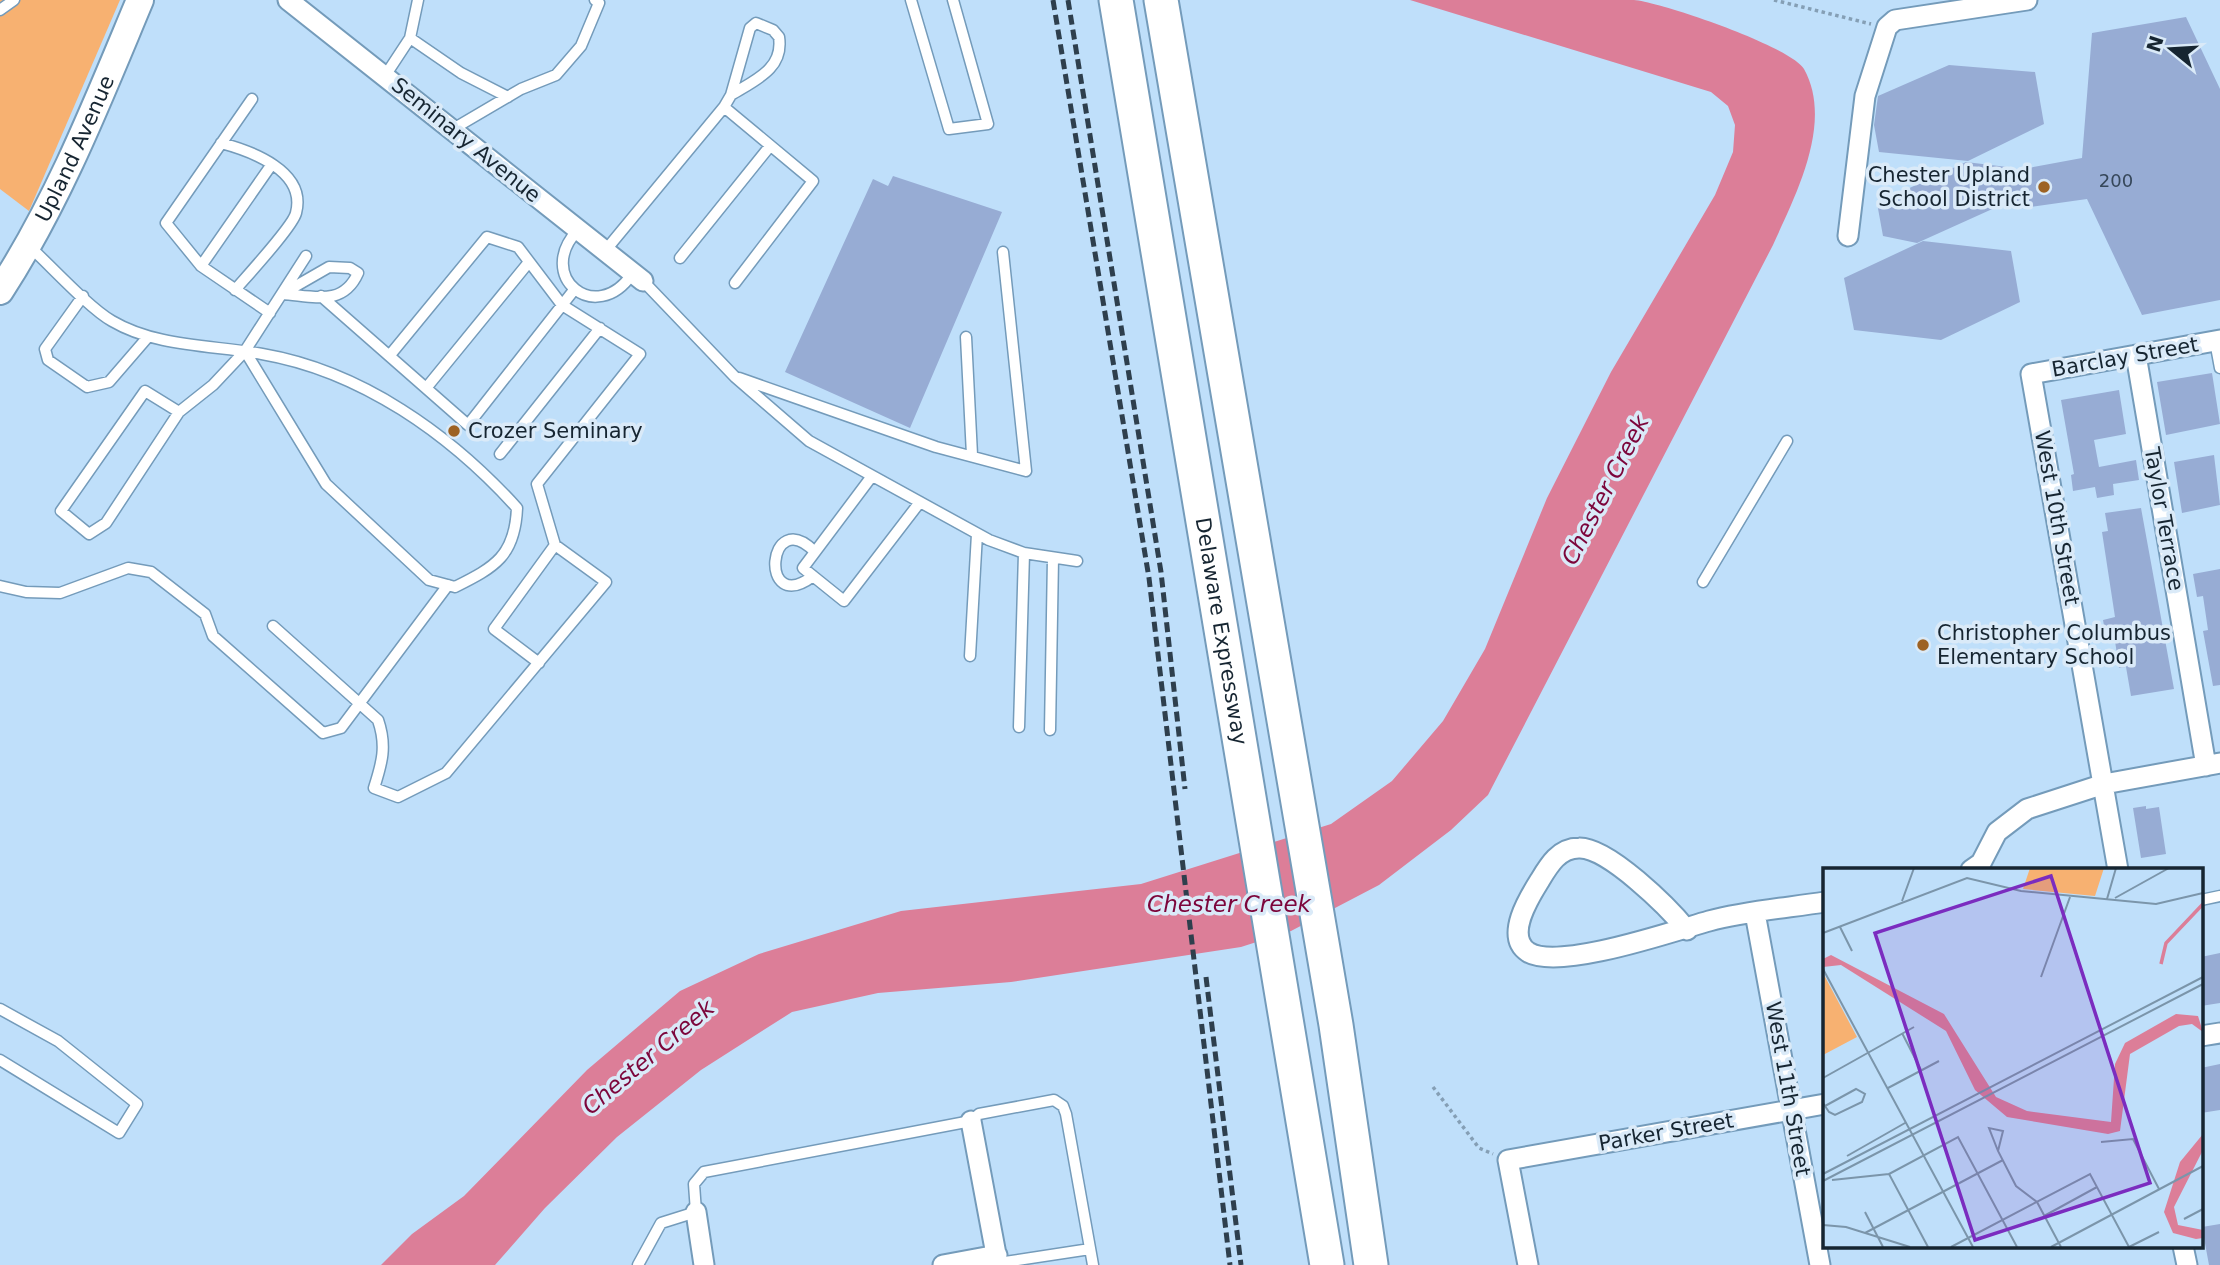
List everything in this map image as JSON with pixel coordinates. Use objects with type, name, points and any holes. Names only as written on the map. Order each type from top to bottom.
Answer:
[{"type":"highway","name":"Delaware Expressway","points":[[1116,0],[1237,712],[1327,1265]]},
{"type":"highway","points":[[1161,0],[1336,1025],[1371,1265]]},
{"type":"main road","name":"Upland Avenue","points":[[0,291],[29,246],[80,143],[140,0]]},
{"type":"street","name":"Seminary Avenue","points":[[288,0],[638,278]]},
{"type":"street","points":[[1848,236],[1865,96],[1887,27],[1895,20],[2027,0]]},
{"type":"street","name":"Barclay Street","points":[[2031,374],[2218,340]]},
{"type":"street","name":"Taylor Terrace","points":[[2136,355],[2213,765]]},
{"type":"street","name":"West 10th Street","points":[[2031,374],[2118,868]]},
{"type":"street","points":[[1974,868],[1981,863],[1997,832],[2027,809],[2104,784],[2213,765]]},
{"type":"street","points":[[1687,930],[1648,888],[1594,852],[1580,847],[1565,850],[1550,863],[1523,907],[1518,937],[1525,950],[1542,958],[1656,939],[1687,930],[1708,922],[1823,902]]},
{"type":"street","name":"West 11th Street","points":[[1755,913],[1791,1110],[1820,1240],[1820,1265]]},
{"type":"street","points":[[2202,1036],[2220,1033]]},
{"type":"street","name":"Parker Street","points":[[1508,1160],[1823,1104]]},
{"type":"street","points":[[943,1265],[998,1261],[971,1121]]},
{"type":"street","points":[[1508,1160],[1528,1265]]},
{"type":"street","points":[[696,1212],[704,1265]]},
{"type":"lane","points":[[0,10],[14,0]]},
{"type":"lane","points":[[385,76],[410,38],[418,0]]},
{"type":"lane","points":[[453,129],[508,97],[556,75],[581,46],[598,2],[595,0]]},
{"type":"lane","points":[[911,0],[949,129],[988,124],[953,0]]},
{"type":"lane","points":[[606,251],[724,107],[731,95],[750,28],[756,23],[773,30],[779,37],[778,60],[769,71],[731,95]]},
{"type":"lane","points":[[410,38],[461,73],[508,97]]},
{"type":"lane","points":[[252,99],[166,223],[201,266],[270,313]]},
{"type":"lane","points":[[724,107],[813,181],[735,282]]},
{"type":"lane","points":[[221,143],[254,152],[272,164],[297,192],[296,215],[235,290]]},
{"type":"lane","points":[[680,258],[770,145]]},
{"type":"lane","points":[[201,266],[272,164]]},
{"type":"lane","points":[[578,230],[566,242],[561,259],[564,276],[574,290],[590,297],[607,297],[638,278],[735,377],[809,442],[977,534],[1024,553],[1077,561]]},
{"type":"lane","points":[[273,626],[378,720],[384,739],[384,757],[374,788],[398,797],[446,774],[606,582],[555,545],[537,484],[640,354],[562,305],[518,247],[487,237],[390,355]]},
{"type":"lane","points":[[29,246],[110,321],[147,338],[245,351],[311,364],[350,379],[380,396],[450,447],[497,486],[517,508],[516,530],[508,551],[488,571],[456,587],[429,580],[326,484],[245,351]]},
{"type":"lane","points":[[735,377],[936,447],[972,454],[1026,471],[1003,252]]},
{"type":"lane","points":[[179,412],[145,390],[61,511],[89,534],[106,523],[179,412],[213,385],[245,351],[306,256]]},
{"type":"lane","points":[[427,387],[529,262]]},
{"type":"lane","points":[[329,267],[350,268],[358,274],[351,288],[337,297],[282,294],[329,267]]},
{"type":"lane","points":[[321,296],[468,425],[574,290]]},
{"type":"lane","points":[[83,296],[45,349],[48,360],[87,387],[109,382],[147,338]]},
{"type":"lane","points":[[500,454],[600,328]]},
{"type":"lane","points":[[966,337],[972,454]]},
{"type":"lane","points":[[2218,340],[2220,368]]},
{"type":"lane","points":[[1703,582],[1787,440]]},
{"type":"lane","points":[[872,476],[803,568],[844,601],[920,502]]},
{"type":"lane","points":[[970,656],[977,534]]},
{"type":"lane","points":[[813,576],[803,584],[790,585],[779,579],[773,568],[774,555],[782,545],[793,540],[806,543],[814,552]]},
{"type":"lane","points":[[539,663],[494,629],[555,545]]},
{"type":"lane","points":[[1019,727],[1024,553]]},
{"type":"lane","points":[[1050,730],[1054,558]]},
{"type":"lane","points":[[0,586],[26,592],[60,593],[128,568],[151,572],[205,614],[213,636],[323,733],[341,728],[448,585]]},
{"type":"lane","points":[[2202,900],[2220,896]]},
{"type":"lane","points":[[0,1009],[58,1041],[137,1104],[119,1133],[0,1060]]},
{"type":"lane","points":[[638,1265],[661,1223],[696,1212],[694,1184],[704,1172],[971,1121],[979,1114],[1044,1101],[1059,1101],[1066,1114],[1093,1265]]},
{"type":"lane","points":[[998,1261],[1090,1249]]},
{"type":"path","points":[[1774,0],[1887,27]]},
{"type":"path","points":[[1433,1087],[1479,1148],[1508,1160]]},
{"type":"shaded area","points":[[0,0],[120,0],[29,211],[0,189]]},
{"type":"water","name":"Chester Creek","points":[[1410,0],[1634,0],[1649,3],[1725,27],[1776,49],[1794,60],[1804,69],[1812,90],[1815,112],[1808,159],[1773,245],[1488,795],[1451,830],[1379,885],[1291,931],[1241,947],[1011,982],[878,993],[792,1012],[701,1070],[617,1137],[545,1208],[495,1265],[381,1265],[412,1234],[464,1196],[587,1070],[680,991],[759,954],[901,911],[1141,884],[1331,824],[1392,781],[1443,721],[1485,649],[1547,498],[1611,372],[1715,195],[1733,152],[1735,125],[1728,106],[1711,92]]},
{"type":"building","points":[[2186,17],[2220,89],[2220,300],[2142,315],[2087,199],[2017,209],[2016,202],[1999,206],[1917,243],[1883,236],[1877,203],[1966,162],[2007,167],[2007,172],[2082,158],[2092,33]]},
{"type":"building","points":[[1949,65],[2035,72],[2044,124],[1968,161],[1879,152],[1874,125],[1878,96]]},
{"type":"building","points":[[893,176],[1002,212],[910,428],[785,372],[873,179],[888,186]]},
{"type":"building","points":[[1923,241],[2011,251],[2020,302],[1941,340],[1854,330],[1844,278]]},
{"type":"building","points":[[2212,373],[2220,424],[2166,435],[2157,382]]},
{"type":"building","points":[[2119,390],[2126,434],[2094,440],[2099,467],[2136,460],[2139,480],[2113,484],[2114,495],[2097,498],[2095,487],[2073,491],[2071,475],[2074,474],[2061,400]]},
{"type":"building","points":[[2214,455],[2220,505],[2182,513],[2174,462]]},
{"type":"building","points":[[2141,508],[2174,689],[2131,696],[2126,667],[2119,668],[2115,641],[2107,642],[2103,620],[2115,617],[2102,532],[2108,531],[2105,513]]},
{"type":"building","points":[[2220,569],[2220,685],[2213,686],[2203,631],[2208,630],[2203,596],[2197,597],[2193,574]]},
{"type":"building","points":[[2146,806],[2146,809],[2159,807],[2166,854],[2141,858],[2133,808]]},
{"type":"building","points":[[2220,953],[2220,1003],[2202,1006],[2202,957]]},
{"type":"building","points":[[2220,1064],[2220,1110],[2202,1113],[2202,1068]]},
{"type":"building","points":[[2220,1224],[2220,1265],[2209,1265],[2202,1227]]},
{"type":"railway","points":[[1053,0],[1149,578],[1230,1265]]},
{"type":"railway","points":[[1068,0],[1161,572],[1185,789]]},
{"type":"railway","points":[[1206,977],[1241,1265]]},
{"type":"place","name":"Chester Upland School District","points":[[2044,187]]},
{"type":"place","name":"Crozer Seminary","points":[[454,431]]},
{"type":"place","name":"Christopher Columbus Elementary School","points":[[1923,645]]}]
